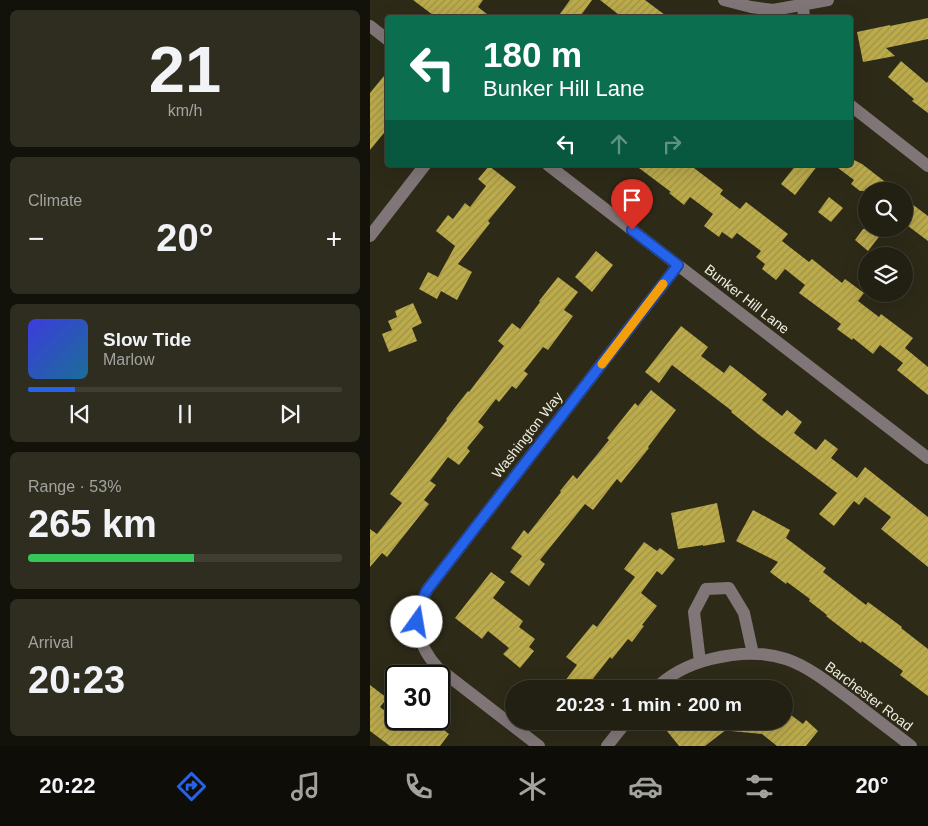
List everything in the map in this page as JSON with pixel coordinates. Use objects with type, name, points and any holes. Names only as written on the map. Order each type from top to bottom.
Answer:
[{"type":"street","points":[[724,0],[773,10],[803,11],[828,0]]},
{"type":"street","points":[[370,26],[385,38]]},
{"type":"street","points":[[853,107],[928,166]]},
{"type":"street","points":[[370,236],[422,167]]},
{"type":"street","name":"Bunker Hill Lane","points":[[551,167],[928,458]]},
{"type":"street","name":"Washington Way","points":[[539,746],[438,668],[425,652],[418,632],[417,622],[421,601],[427,590],[678,265]]},
{"type":"street","points":[[700,662],[694,612],[706,589],[729,588],[744,614],[752,654]]},
{"type":"street","name":"Barchester Road","points":[[666,680],[675,673],[700,662],[726,656],[752,654],[776,657],[799,665],[828,682],[911,746]]},
{"type":"street","points":[[607,746],[620,730]]},
{"type":"building","points":[[413,0],[483,0],[478,7],[488,15],[433,15]]},
{"type":"building","points":[[570,0],[592,0],[581,15],[559,15]]},
{"type":"building","points":[[600,0],[645,0],[665,15],[619,15]]},
{"type":"building","points":[[928,18],[928,39],[886,48],[895,56],[863,62],[857,32]]},
{"type":"building","points":[[901,61],[927,83],[928,81],[928,113],[912,101],[914,99],[888,77]]},
{"type":"building","points":[[385,75],[385,132],[370,150],[370,93]]},
{"type":"building","points":[[853,160],[885,182],[858,182],[858,189],[851,184],[854,180],[837,167],[853,167]]},
{"type":"building","points":[[490,167],[516,187],[488,221],[490,223],[458,264],[472,272],[457,300],[441,291],[437,299],[419,289],[428,272],[438,277],[455,246],[436,231],[448,215],[453,219],[465,203],[470,207],[486,186],[478,179]]},
{"type":"building","points":[[638,167],[693,167],[723,190],[720,194],[740,209],[746,202],[788,234],[782,241],[809,262],[812,259],[842,283],[845,279],[858,289],[858,302],[879,317],[881,314],[913,338],[905,348],[928,367],[928,395],[897,370],[903,363],[880,345],[873,354],[853,338],[852,340],[837,329],[841,324],[799,293],[805,285],[785,269],[776,280],[762,269],[765,264],[756,257],[761,251],[737,233],[732,239],[722,232],[719,237],[704,226],[713,214],[690,197],[684,205],[669,193],[671,192]]},
{"type":"building","points":[[794,167],[816,167],[795,195],[781,184]]},
{"type":"building","points":[[829,197],[843,208],[831,222],[818,212]]},
{"type":"building","points":[[913,205],[928,216],[928,241],[913,230]]},
{"type":"building","points":[[858,236],[879,237],[871,247],[863,247],[855,240]]},
{"type":"building","points":[[596,251],[613,265],[592,292],[575,277]]},
{"type":"building","points":[[558,277],[578,292],[564,310],[573,316],[548,350],[543,347],[524,371],[528,374],[516,389],[512,386],[499,402],[496,399],[478,422],[484,427],[467,448],[470,451],[459,465],[448,457],[430,481],[436,485],[424,500],[429,504],[387,557],[382,553],[370,567],[370,529],[377,534],[402,503],[390,494],[504,346],[498,341],[512,323],[520,329]]},
{"type":"building","points":[[413,303],[422,323],[412,328],[417,341],[389,352],[382,334],[392,330],[388,321],[397,317],[395,311]]},
{"type":"building","points":[[681,326],[708,347],[701,356],[724,373],[730,365],[767,394],[762,400],[782,416],[787,410],[802,422],[794,433],[816,450],[825,439],[838,449],[831,458],[857,478],[865,467],[928,517],[928,567],[881,529],[891,517],[865,497],[859,505],[854,501],[834,526],[819,514],[837,493],[758,434],[732,411],[672,365],[659,383],[645,372]]},
{"type":"building","points":[[651,390],[676,410],[621,483],[617,479],[593,510],[585,504],[540,560],[545,564],[529,586],[510,572],[522,556],[511,548],[524,530],[528,534],[573,475],[577,479],[609,440],[607,438],[635,403],[638,406]]},
{"type":"building","points":[[717,503],[725,542],[678,549],[671,513]]},
{"type":"building","points":[[753,510],[790,530],[786,538],[826,568],[823,572],[866,605],[868,602],[928,649],[928,696],[900,675],[903,671],[862,641],[861,643],[826,616],[809,601],[810,599],[770,572],[778,562],[736,541]]},
{"type":"building","points":[[644,542],[657,551],[660,548],[675,559],[662,575],[657,571],[641,593],[657,606],[632,642],[628,639],[612,659],[610,657],[592,680],[566,680],[577,665],[566,657],[593,624],[597,627],[635,577],[624,569]]},
{"type":"building","points":[[491,572],[505,582],[493,598],[523,621],[519,627],[535,639],[529,647],[534,651],[520,668],[503,654],[509,648],[488,631],[482,639],[455,618]]},
{"type":"building","points":[[370,685],[385,696],[385,701],[380,707],[385,711],[385,730],[444,730],[449,734],[440,746],[390,746],[370,731]]},
{"type":"building","points":[[793,716],[803,724],[806,720],[818,731],[806,746],[777,746],[762,734],[731,731],[793,730]]},
{"type":"building","points":[[726,730],[705,746],[679,746],[667,731]]},
{"type":"slow traffic","points":[[602,364],[663,284]]},
{"type":"route","points":[[417,622],[421,601],[427,590],[678,265],[632,230]]}]
